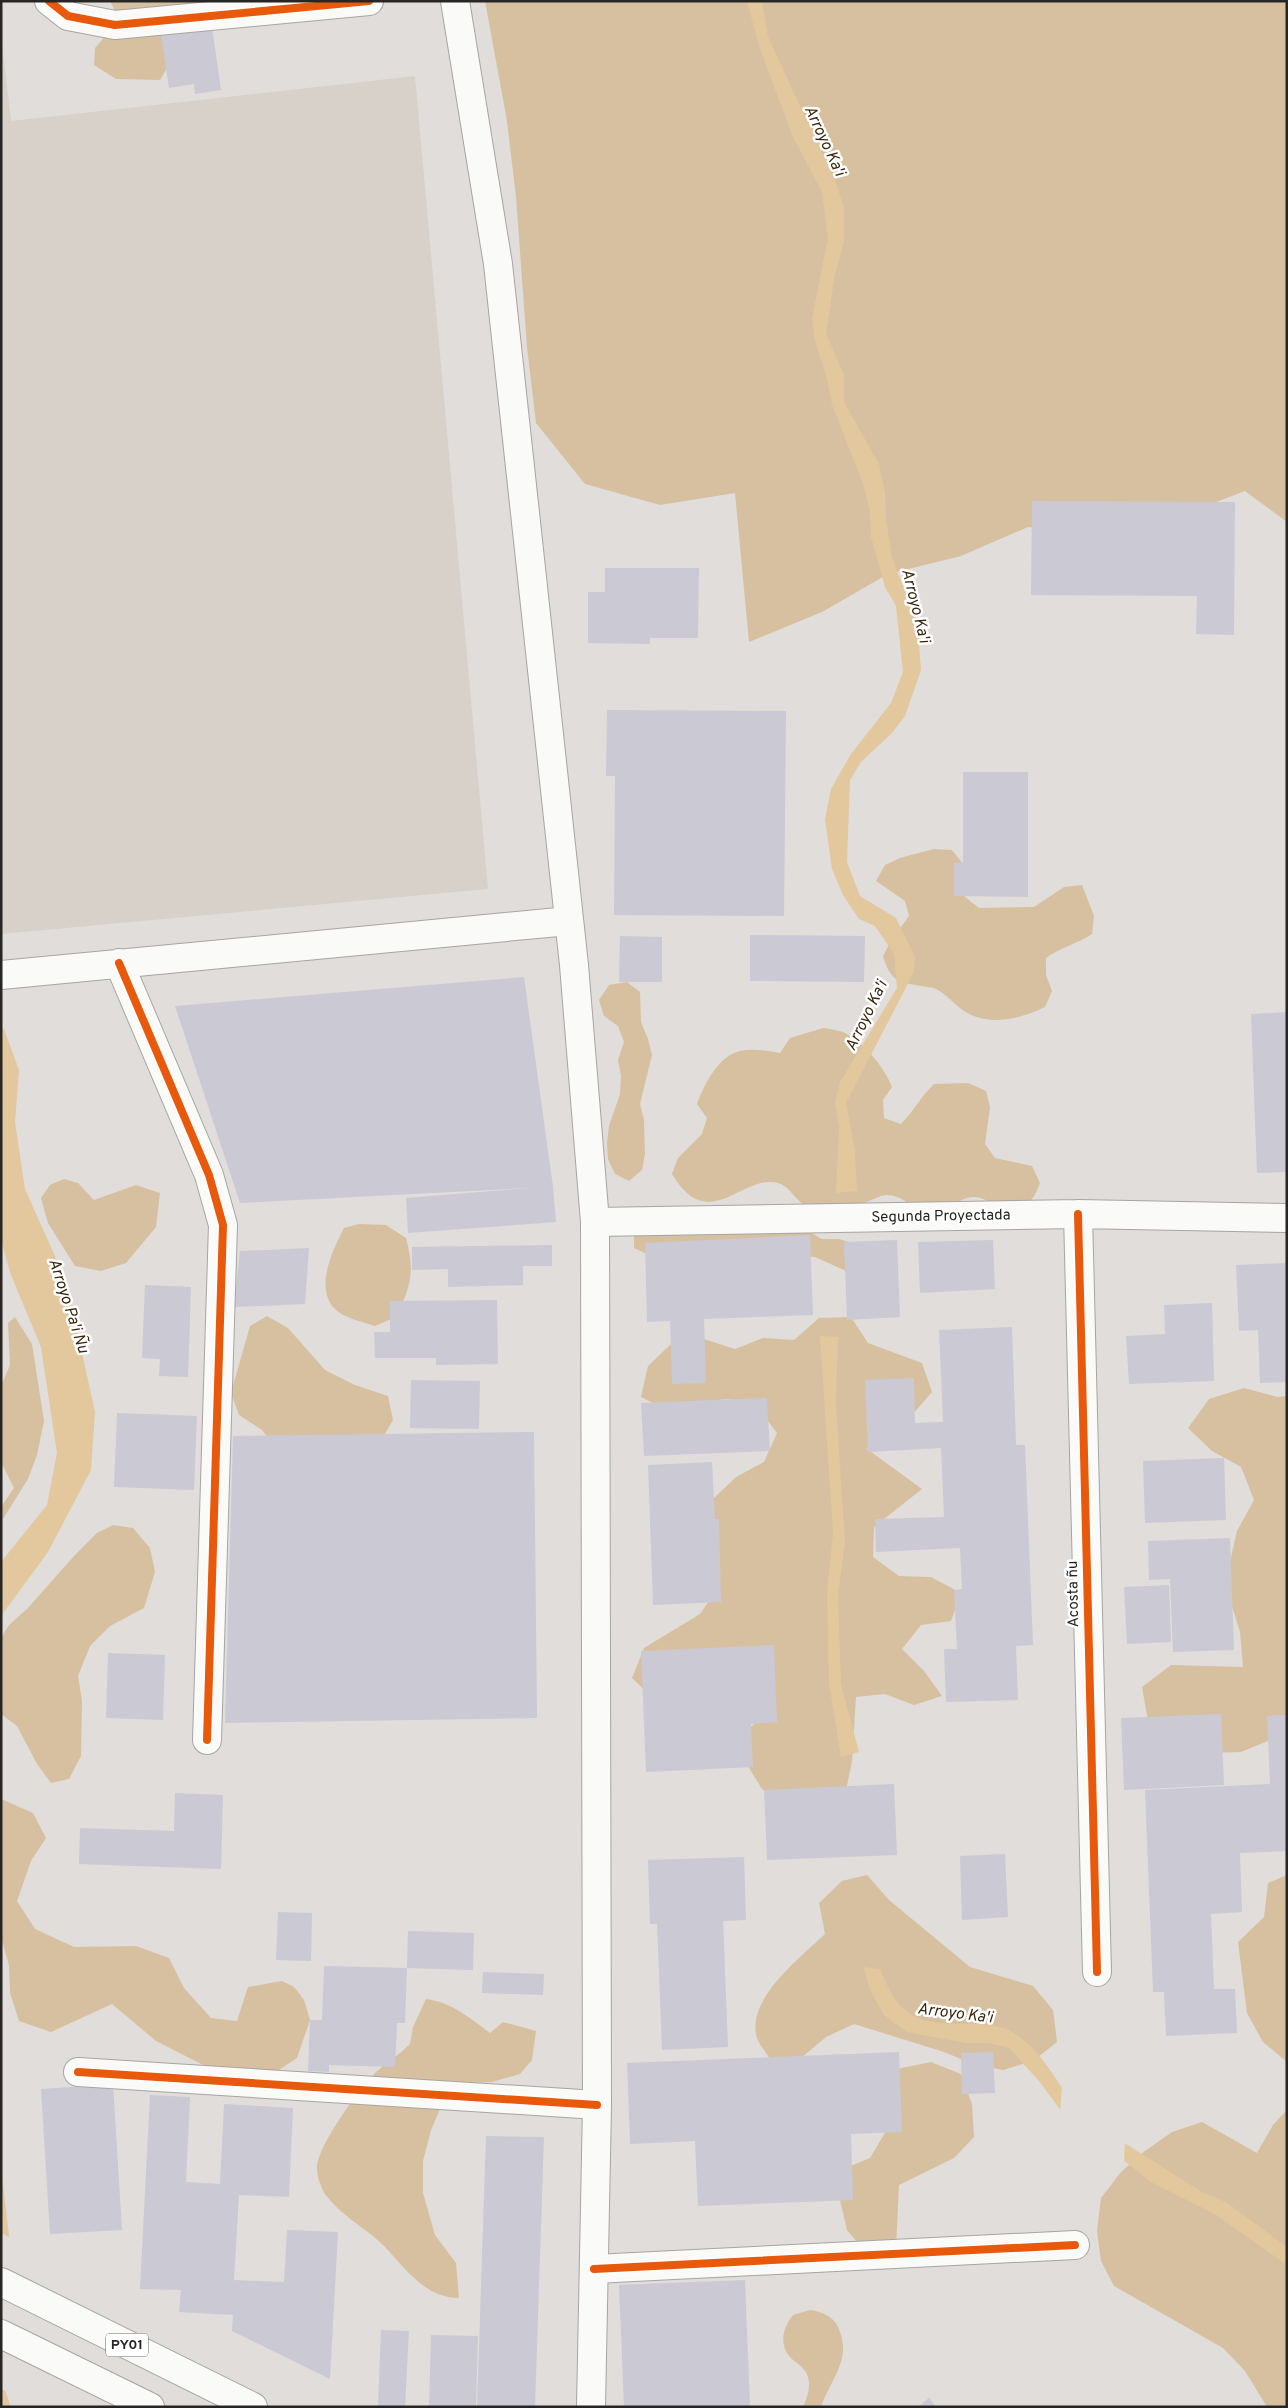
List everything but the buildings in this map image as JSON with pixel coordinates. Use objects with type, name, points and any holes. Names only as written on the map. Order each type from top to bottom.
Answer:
[{"type":"main road","points":[[49,1],[68,16],[115,25],[370,1]]},
{"type":"main road","points":[[455,1],[498,264],[569,921],[596,1222],[597,2105],[591,2407]]},
{"type":"main road","points":[[1,975],[569,921]]},
{"type":"main road","points":[[120,963],[209,1176],[223,1226],[207,1740]]},
{"type":"main road","name":"Segunda Proyectada","points":[[596,1222],[1078,1214],[1287,1218]]},
{"type":"main road","name":"Acosta ñu","points":[[1078,1214],[1097,1972]]},
{"type":"main road","points":[[78,2072],[597,2105]]},
{"type":"main road","points":[[594,2269],[1075,2244]]},
{"type":"main road","name":"PY01","points":[[1,2282],[253,2407]]},
{"type":"main road","points":[[1,2334],[150,2407]]},
{"type":"shaded area","points":[[110,1],[211,1],[195,5],[177,51],[160,80],[116,79],[94,65],[95,48],[115,25],[114,9]]},
{"type":"shaded area","points":[[485,1],[1287,1],[1287,522],[1245,491],[1177,517],[1104,534],[1028,527],[961,556],[888,574],[822,612],[749,642],[735,493],[660,505],[585,484],[536,423],[527,347],[516,197],[507,121]]},
{"type":"shaded area","points":[[1,35],[11,121],[415,76],[488,889],[1,934]]},
{"type":"shaded area","points":[[934,849],[952,850],[963,864],[965,897],[979,908],[1034,907],[1064,887],[1082,885],[1094,916],[1092,934],[1046,958],[1046,975],[1052,991],[1045,1007],[1015,1018],[1004,1020],[984,1019],[964,1011],[936,989],[906,983],[892,975],[883,956],[909,916],[905,901],[876,881],[885,865],[900,858]]},
{"type":"shaded area","points":[[627,982],[640,992],[641,1022],[652,1055],[640,1104],[644,1120],[645,1154],[642,1170],[629,1181],[615,1174],[608,1159],[607,1143],[609,1126],[620,1094],[621,1076],[618,1060],[624,1042],[618,1026],[604,1016],[599,1000],[609,985]]},
{"type":"shaded area","points":[[823,1028],[841,1031],[851,1036],[865,1048],[884,1072],[892,1087],[883,1100],[884,1118],[901,1124],[934,1084],[968,1083],[986,1091],[990,1107],[985,1144],[995,1158],[1032,1166],[1040,1183],[1032,1198],[1024,1204],[1003,1206],[972,1197],[963,1199],[944,1211],[929,1213],[900,1198],[887,1195],[846,1208],[823,1210],[803,1204],[786,1187],[778,1183],[765,1182],[725,1198],[712,1201],[699,1200],[686,1192],[672,1174],[678,1158],[702,1134],[707,1118],[697,1104],[713,1072],[732,1054],[745,1050],[780,1053],[790,1038]]},
{"type":"shaded area","points":[[64,1179],[78,1183],[94,1200],[136,1185],[160,1193],[156,1227],[126,1263],[101,1271],[75,1266],[48,1223],[41,1198],[50,1185]]},
{"type":"shaded area","points":[[359,1224],[386,1225],[406,1238],[409,1250],[410,1279],[401,1306],[396,1317],[375,1326],[343,1315],[335,1309],[329,1300],[326,1290],[327,1268],[344,1228]]},
{"type":"shaded area","points":[[806,1230],[822,1239],[839,1239],[859,1245],[846,1271],[815,1257],[649,1255],[634,1248],[634,1232]]},
{"type":"shaded area","points":[[267,1316],[288,1328],[325,1370],[355,1385],[388,1396],[393,1420],[384,1435],[276,1448],[262,1430],[239,1415],[231,1393],[250,1326]]},
{"type":"shaded area","points":[[15,1317],[32,1344],[44,1421],[37,1455],[28,1479],[1,1522],[1,1507],[14,1488],[1,1462],[1,1386],[10,1365],[8,1323]]},
{"type":"shaded area","points":[[851,1317],[868,1343],[922,1363],[932,1392],[912,1415],[885,1425],[867,1449],[922,1489],[874,1527],[873,1557],[899,1576],[931,1577],[961,1593],[951,1621],[921,1625],[902,1649],[924,1671],[942,1696],[914,1705],[885,1694],[856,1697],[852,1761],[846,1791],[788,1808],[762,1789],[746,1763],[747,1731],[769,1709],[653,1698],[632,1678],[644,1648],[700,1614],[718,1588],[712,1500],[736,1477],[764,1462],[777,1433],[758,1408],[728,1399],[695,1402],[667,1410],[641,1397],[648,1366],[671,1344],[704,1339],[735,1349],[763,1338],[794,1340],[819,1318]]},
{"type":"shaded area","points":[[1244,1388],[1278,1397],[1287,1396],[1287,1733],[1241,1752],[1206,1753],[1148,1721],[1142,1687],[1171,1665],[1243,1667],[1240,1632],[1230,1600],[1229,1566],[1237,1531],[1254,1500],[1241,1467],[1212,1451],[1188,1428],[1209,1399]]},
{"type":"shaded area","points":[[113,1525],[133,1528],[150,1548],[155,1572],[144,1608],[110,1626],[90,1646],[78,1676],[82,1701],[81,1756],[69,1779],[51,1783],[37,1764],[17,1726],[1,1714],[1,1638],[9,1625],[28,1608],[74,1556],[97,1533]]},
{"type":"shaded area","points":[[1,1799],[33,1813],[46,1838],[31,1861],[17,1901],[35,1929],[74,1947],[136,1946],[169,1958],[184,1988],[211,2018],[237,2021],[248,1987],[282,1981],[294,1987],[304,2000],[310,2020],[297,2058],[274,2073],[213,2070],[156,2041],[112,2004],[51,2032],[19,2021],[10,1993],[9,1965],[1,1937]]},
{"type":"shaded area","points":[[867,1875],[889,1900],[970,1967],[1033,1986],[1053,2010],[1057,2042],[1033,2061],[1003,2070],[973,2064],[944,2052],[854,2024],[826,2037],[801,2058],[771,2061],[756,2034],[756,2020],[760,2006],[768,1992],[779,1979],[825,1934],[819,1903],[842,1881]]},
{"type":"shaded area","points":[[1287,1875],[1287,2062],[1263,2042],[1247,2013],[1238,1942],[1264,1917],[1268,1883]]},
{"type":"shaded area","points":[[426,1999],[452,2007],[468,2016],[490,2033],[503,2022],[536,2031],[532,2060],[520,2074],[492,2082],[464,2083],[446,2095],[431,2130],[423,2161],[423,2193],[435,2235],[456,2263],[459,2298],[447,2297],[436,2293],[417,2281],[377,2239],[331,2202],[322,2189],[317,2172],[323,2148],[348,2106],[373,2075],[410,2044],[413,2027]]},
{"type":"shaded area","points":[[931,2062],[961,2074],[972,2104],[974,2137],[954,2158],[899,2185],[896,2249],[866,2253],[847,2230],[840,2200],[841,2170],[870,2158],[886,2131],[887,2071]]},
{"type":"shaded area","points":[[1287,2110],[1287,2407],[1267,2407],[1245,2371],[1223,2348],[1114,2286],[1101,2261],[1097,2231],[1101,2198],[1121,2172],[1145,2151],[1172,2132],[1202,2122],[1257,2153],[1273,2125]]},
{"type":"shaded area","points":[[810,2310],[830,2317],[836,2323],[842,2338],[842,2359],[821,2407],[803,2407],[809,2389],[808,2377],[804,2369],[788,2355],[783,2338],[786,2326],[793,2315]]},
{"type":"water","points":[[747,1],[762,1],[768,37],[836,183],[844,208],[844,242],[835,274],[826,334],[844,375],[844,402],[879,464],[885,492],[886,519],[892,558],[917,621],[921,670],[905,716],[892,733],[861,762],[850,780],[847,862],[860,896],[896,918],[915,957],[914,972],[846,1103],[855,1151],[857,1191],[836,1193],[839,1128],[835,1103],[840,1082],[897,988],[894,954],[875,926],[859,919],[843,895],[832,869],[825,819],[831,789],[851,754],[891,703],[903,672],[896,606],[885,587],[871,537],[870,512],[864,487],[832,404],[827,379],[815,341],[812,319],[828,238],[822,192],[793,137],[759,46]]},
{"type":"water","points":[[4,1029],[19,1070],[15,1122],[25,1189],[66,1281],[95,1412],[91,1470],[48,1552],[1,1616],[1,1562],[47,1505],[57,1453],[41,1347],[11,1275],[1,1240],[1,1030]]},
{"type":"water","points":[[820,1336],[838,1337],[836,1402],[845,1543],[838,1594],[841,1684],[859,1752],[841,1757],[829,1683],[827,1593],[833,1533]]},
{"type":"water","points":[[863,1967],[880,1969],[898,2003],[909,2013],[921,2019],[949,2024],[992,2026],[1006,2029],[1017,2035],[1038,2055],[1057,2079],[1079,2115],[1076,2131],[1039,2081],[1009,2048],[988,2043],[966,2043],[907,2032],[884,2015],[871,1992]]},
{"type":"water","points":[[1115,2137],[1202,2192],[1226,2202],[1287,2247],[1287,2265],[1215,2214],[1151,2182],[1111,2150]]},
{"type":"water","points":[[1,2167],[9,2236],[9,2237],[1,2233]]},
{"type":"pier","points":[[1062,2084],[1082,2115],[1076,2134],[1060,2114]]},
{"type":"pier","points":[[1114,2135],[1125,2141],[1124,2163],[1109,2151]]},
{"type":"waterway","name":"Arroyo Pa'i Ñu","points":[[1,2395],[5,2407]]},
{"type":"cycle path","points":[[49,1],[68,16],[115,25],[369,1]]},
{"type":"cycle path","points":[[119,963],[209,1175],[223,1225],[207,1740]]},
{"type":"cycle path","points":[[1078,1214],[1097,1972]]},
{"type":"cycle path","points":[[78,2072],[597,2105]]},
{"type":"cycle path","points":[[594,2269],[1075,2245]]},
{"type":"water label","name":"Arroyo Ka'i","points":[[824,141]]},
{"type":"water label","name":"Arroyo Ka'i","points":[[915,606]]},
{"type":"water label","name":"Arroyo Ka'i","points":[[867,1016]]},
{"type":"water label","name":"Arroyo Ka'i","points":[[955,2014]]}]
